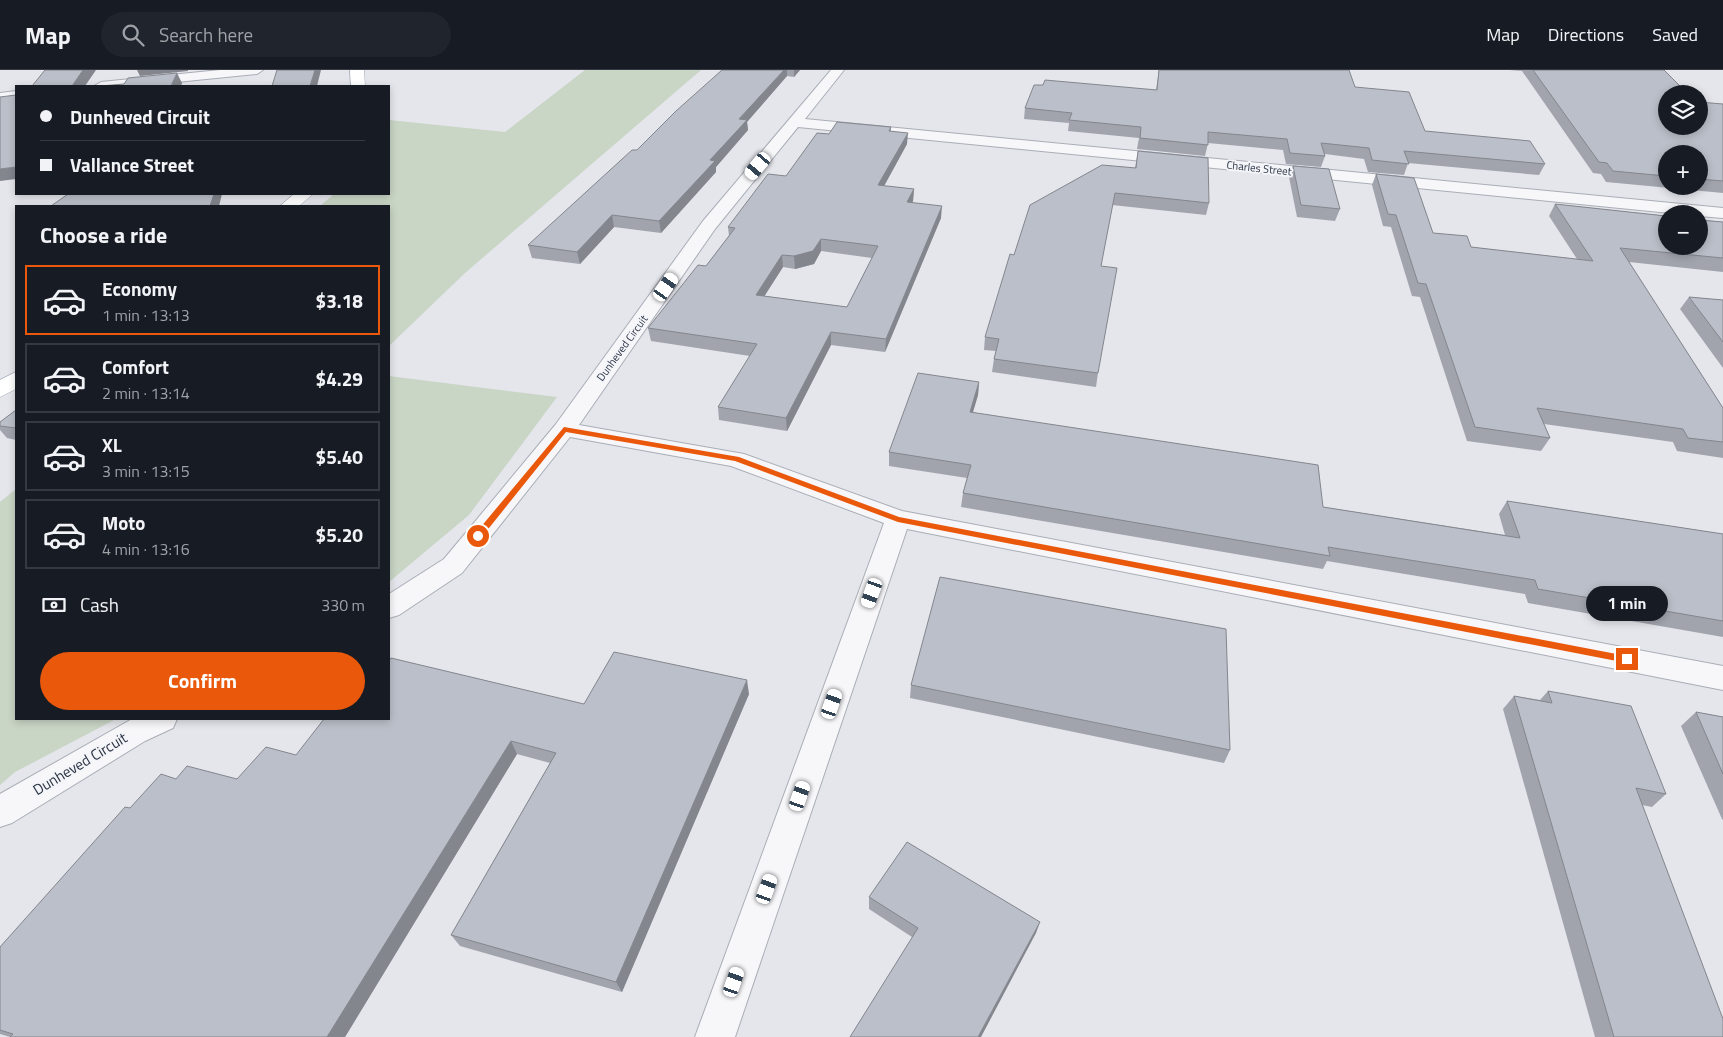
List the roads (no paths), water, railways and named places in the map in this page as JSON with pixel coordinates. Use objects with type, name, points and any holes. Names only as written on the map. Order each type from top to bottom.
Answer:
[{"type":"main road","points":[[357,70],[358,85]]},
{"type":"main road","points":[[289,205],[304,195]]},
{"type":"main road","points":[[0,390],[15,380]]},
{"type":"street","points":[[111,85],[257,70]]},
{"type":"street","name":"Dunheved Circuit","points":[[390,607],[453,566],[564,429],[709,226],[838,70]]},
{"type":"street","points":[[0,97],[15,95]]},
{"type":"street","name":"Charles Street","points":[[795,122],[1723,213]]},
{"type":"street","points":[[564,429],[736,459],[898,519],[1723,678]]},
{"type":"street","points":[[715,1037],[898,519]]},
{"type":"street","name":"Dunheved Circuit","points":[[0,812],[134,732],[160,720]]}]
